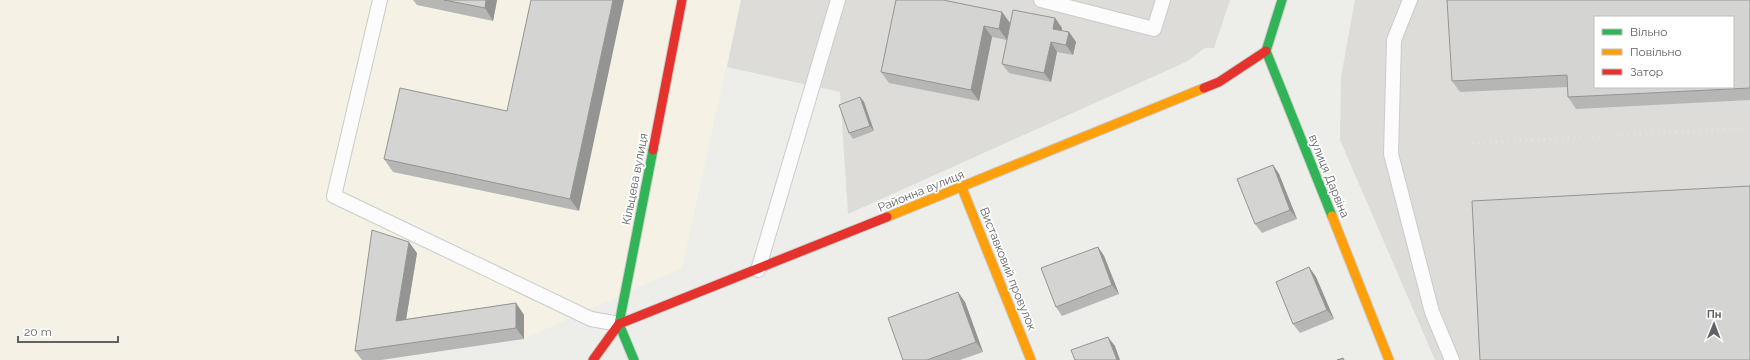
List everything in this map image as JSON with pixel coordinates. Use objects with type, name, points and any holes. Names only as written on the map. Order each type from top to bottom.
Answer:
[{"type":"street","name":"Кільцева вулиця","points":[[619,324],[682,0]]},
{"type":"street","points":[[1266,51],[1282,0]]},
{"type":"street","name":"Районна вулиця","points":[[619,324],[962,188],[1220,82],[1266,51]]},
{"type":"street","name":"вулиця Дарвіна","points":[[1266,51],[1389,360]]},
{"type":"street","name":"Виставковий провулок","points":[[962,188],[1031,360]]},
{"type":"street","points":[[593,360],[619,324]]},
{"type":"street","points":[[619,324],[634,360]]},
{"type":"lane","points":[[380,0],[334,196],[591,319],[619,324]]},
{"type":"lane","points":[[758,270],[838,0]]},
{"type":"lane","points":[[1041,0],[1154,29],[1163,0]]},
{"type":"lane","points":[[1410,0],[1394,40],[1392,154],[1432,312],[1452,360]]},
{"type":"shaded area","points":[[0,0],[741,0],[682,268],[524,339],[381,360],[0,360]]},
{"type":"shaded area","points":[[741,0],[1230,0],[1214,48],[1205,48],[1186,62],[848,214],[840,92],[727,67]]},
{"type":"shaded area","points":[[1355,0],[1750,0],[1750,360],[1435,360],[1340,140],[1341,77]]},
{"type":"building","points":[[444,0],[486,0],[485,8]]},
{"type":"building","points":[[531,0],[613,0],[570,199],[384,159],[400,88],[507,111]]},
{"type":"building","points":[[896,0],[943,0],[1002,12],[999,29],[984,26],[971,90],[881,72]]},
{"type":"building","points":[[1447,0],[1750,0],[1750,88],[1568,97],[1567,75],[1452,81]]},
{"type":"building","points":[[1013,10],[1055,18],[1053,29],[1069,32],[1066,45],[1051,42],[1044,73],[1002,64]]},
{"type":"building","points":[[860,97],[870,126],[849,133],[839,105]]},
{"type":"building","points":[[1273,165],[1290,210],[1255,224],[1237,179]]},
{"type":"building","points":[[1750,186],[1750,360],[1480,360],[1472,201]]},
{"type":"building","points":[[372,230],[409,242],[396,321],[516,303],[516,328],[355,351]]},
{"type":"building","points":[[1098,247],[1112,285],[1056,307],[1041,268]]},
{"type":"building","points":[[1309,267],[1327,310],[1293,324],[1276,282]]},
{"type":"building","points":[[958,292],[976,342],[927,360],[903,360],[888,318]]},
{"type":"building","points":[[1108,337],[1117,360],[1075,360],[1071,350]]},
{"type":"railway","points":[[1460,144],[1750,128]]},
{"type":"traffic: fast","points":[[1282,0],[1266,51],[1332,216]]},
{"type":"traffic: fast","points":[[634,360],[619,324],[653,150]]},
{"type":"traffic: slow","points":[[887,217],[1204,88]]},
{"type":"traffic: slow","points":[[962,188],[1031,360]]},
{"type":"traffic: slow","points":[[1332,216],[1389,360]]},
{"type":"traffic: jam","points":[[653,150],[682,0]]},
{"type":"traffic: jam","points":[[1204,88],[1219,82],[1266,51]]},
{"type":"traffic: jam","points":[[593,360],[619,324],[887,217]]}]
